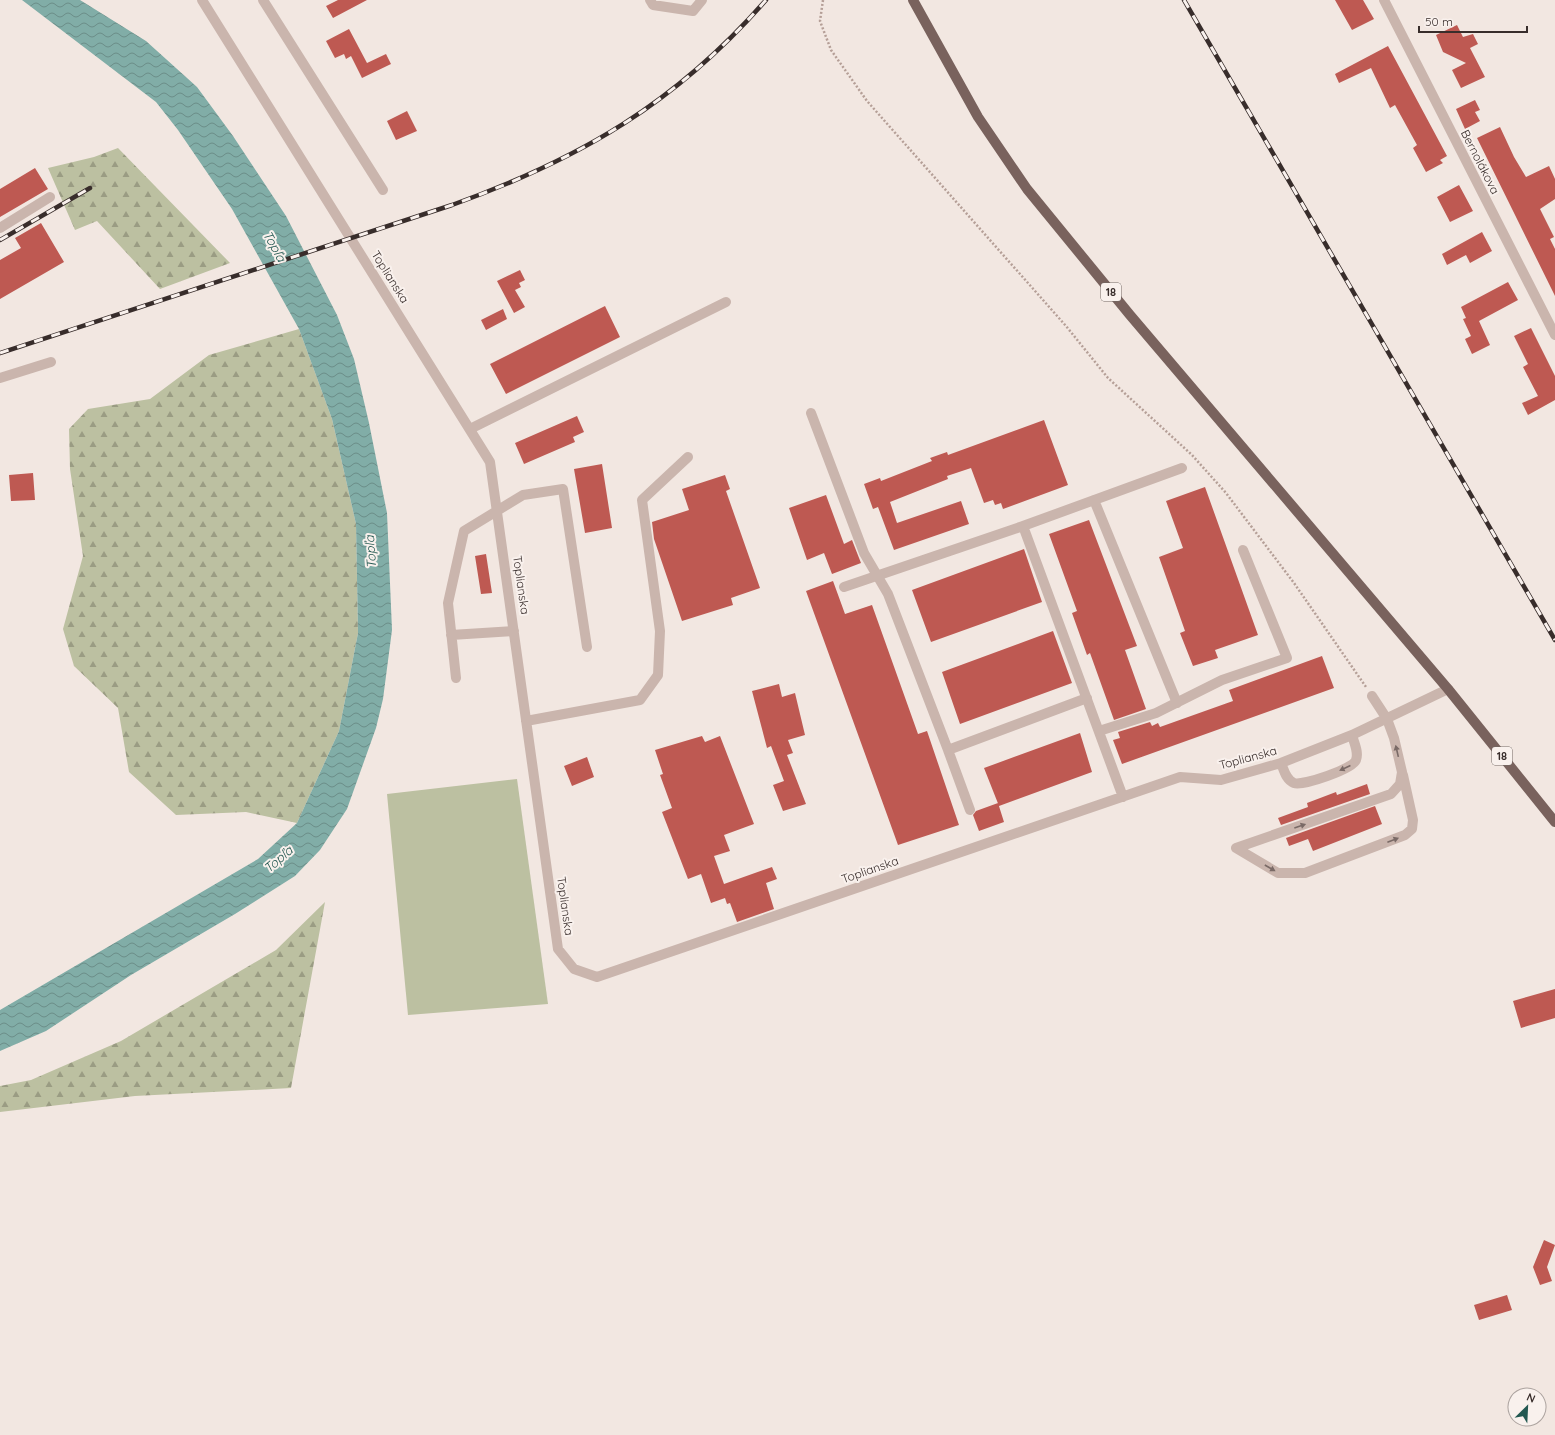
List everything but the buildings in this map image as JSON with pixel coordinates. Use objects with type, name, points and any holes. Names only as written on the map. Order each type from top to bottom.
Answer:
[{"type":"main road","name":"18","points":[[913,0],[978,117],[1027,188],[1130,315],[1448,689],[1555,822]]},
{"type":"street","name":"Toplianska","points":[[202,0],[490,462],[558,949],[574,969],[597,977],[1180,777],[1221,780],[1281,763],[1352,736],[1448,689]]},
{"type":"street","points":[[262,0],[383,190]]},
{"type":"street","points":[[650,0],[653,5],[693,11],[702,0]]},
{"type":"street","name":"Bernolákova","points":[[1384,0],[1555,335]]},
{"type":"street","points":[[0,228],[50,197]]},
{"type":"street","points":[[470,429],[726,302]]},
{"type":"street","points":[[0,378],[52,362]]},
{"type":"street","points":[[811,413],[864,553],[888,594],[970,810]]},
{"type":"street","points":[[526,721],[640,700],[658,675],[660,631],[642,500],[688,457]]},
{"type":"street","points":[[844,586],[1023,526],[1182,468]]},
{"type":"street","points":[[456,678],[448,603],[464,531],[523,495],[562,489],[588,647]]},
{"type":"street","points":[[1094,500],[1177,702]]},
{"type":"street","points":[[1023,526],[1123,797]]},
{"type":"street","points":[[1099,731],[1156,713],[1222,680],[1287,658],[1243,550]]},
{"type":"street","points":[[451,635],[514,631]]},
{"type":"street","points":[[1372,696],[1388,718],[1394,738],[1402,772],[1413,820],[1412,829],[1405,835],[1305,873],[1278,873],[1236,848],[1392,794],[1400,784],[1402,772]]},
{"type":"street","points":[[948,750],[1087,698]]},
{"type":"street","points":[[1281,763],[1288,779],[1294,783],[1302,784],[1343,770],[1353,764],[1356,759],[1356,749],[1352,736]]},
{"type":"path","points":[[823,0],[820,21],[831,50],[868,101],[1060,320],[1108,378],[1192,455],[1226,493],[1294,583],[1372,696]]},
{"type":"green space","points":[[118,148],[230,263],[160,289],[97,221],[75,230],[48,168],[94,157]]},
{"type":"green space","points":[[299,329],[332,419],[356,524],[358,633],[339,731],[297,823],[246,812],[176,815],[129,772],[118,708],[74,666],[63,629],[83,556],[70,469],[69,429],[88,409],[150,399],[209,355]]},
{"type":"green space","points":[[517,779],[548,1004],[408,1015],[387,794]]},
{"type":"green space","points":[[325,902],[291,1088],[135,1096],[0,1112],[0,1086],[31,1080],[121,1041],[276,950]]},
{"type":"water","name":"Topľa","points":[[22,0],[80,0],[146,41],[197,87],[233,136],[286,216],[337,315],[354,359],[369,423],[387,513],[392,630],[383,699],[376,728],[347,809],[320,850],[295,876],[235,914],[131,975],[46,1031],[0,1051],[0,1010],[258,859],[297,823],[339,731],[358,633],[356,524],[332,419],[299,329],[232,209],[178,130],[156,102]]},
{"type":"railway","points":[[0,353],[452,205],[499,187],[542,168],[584,147],[623,124],[661,98],[697,69],[732,36],[766,0]]},
{"type":"railway","points":[[1184,0],[1555,640]]},
{"type":"railway","points":[[0,240],[90,188]]}]
